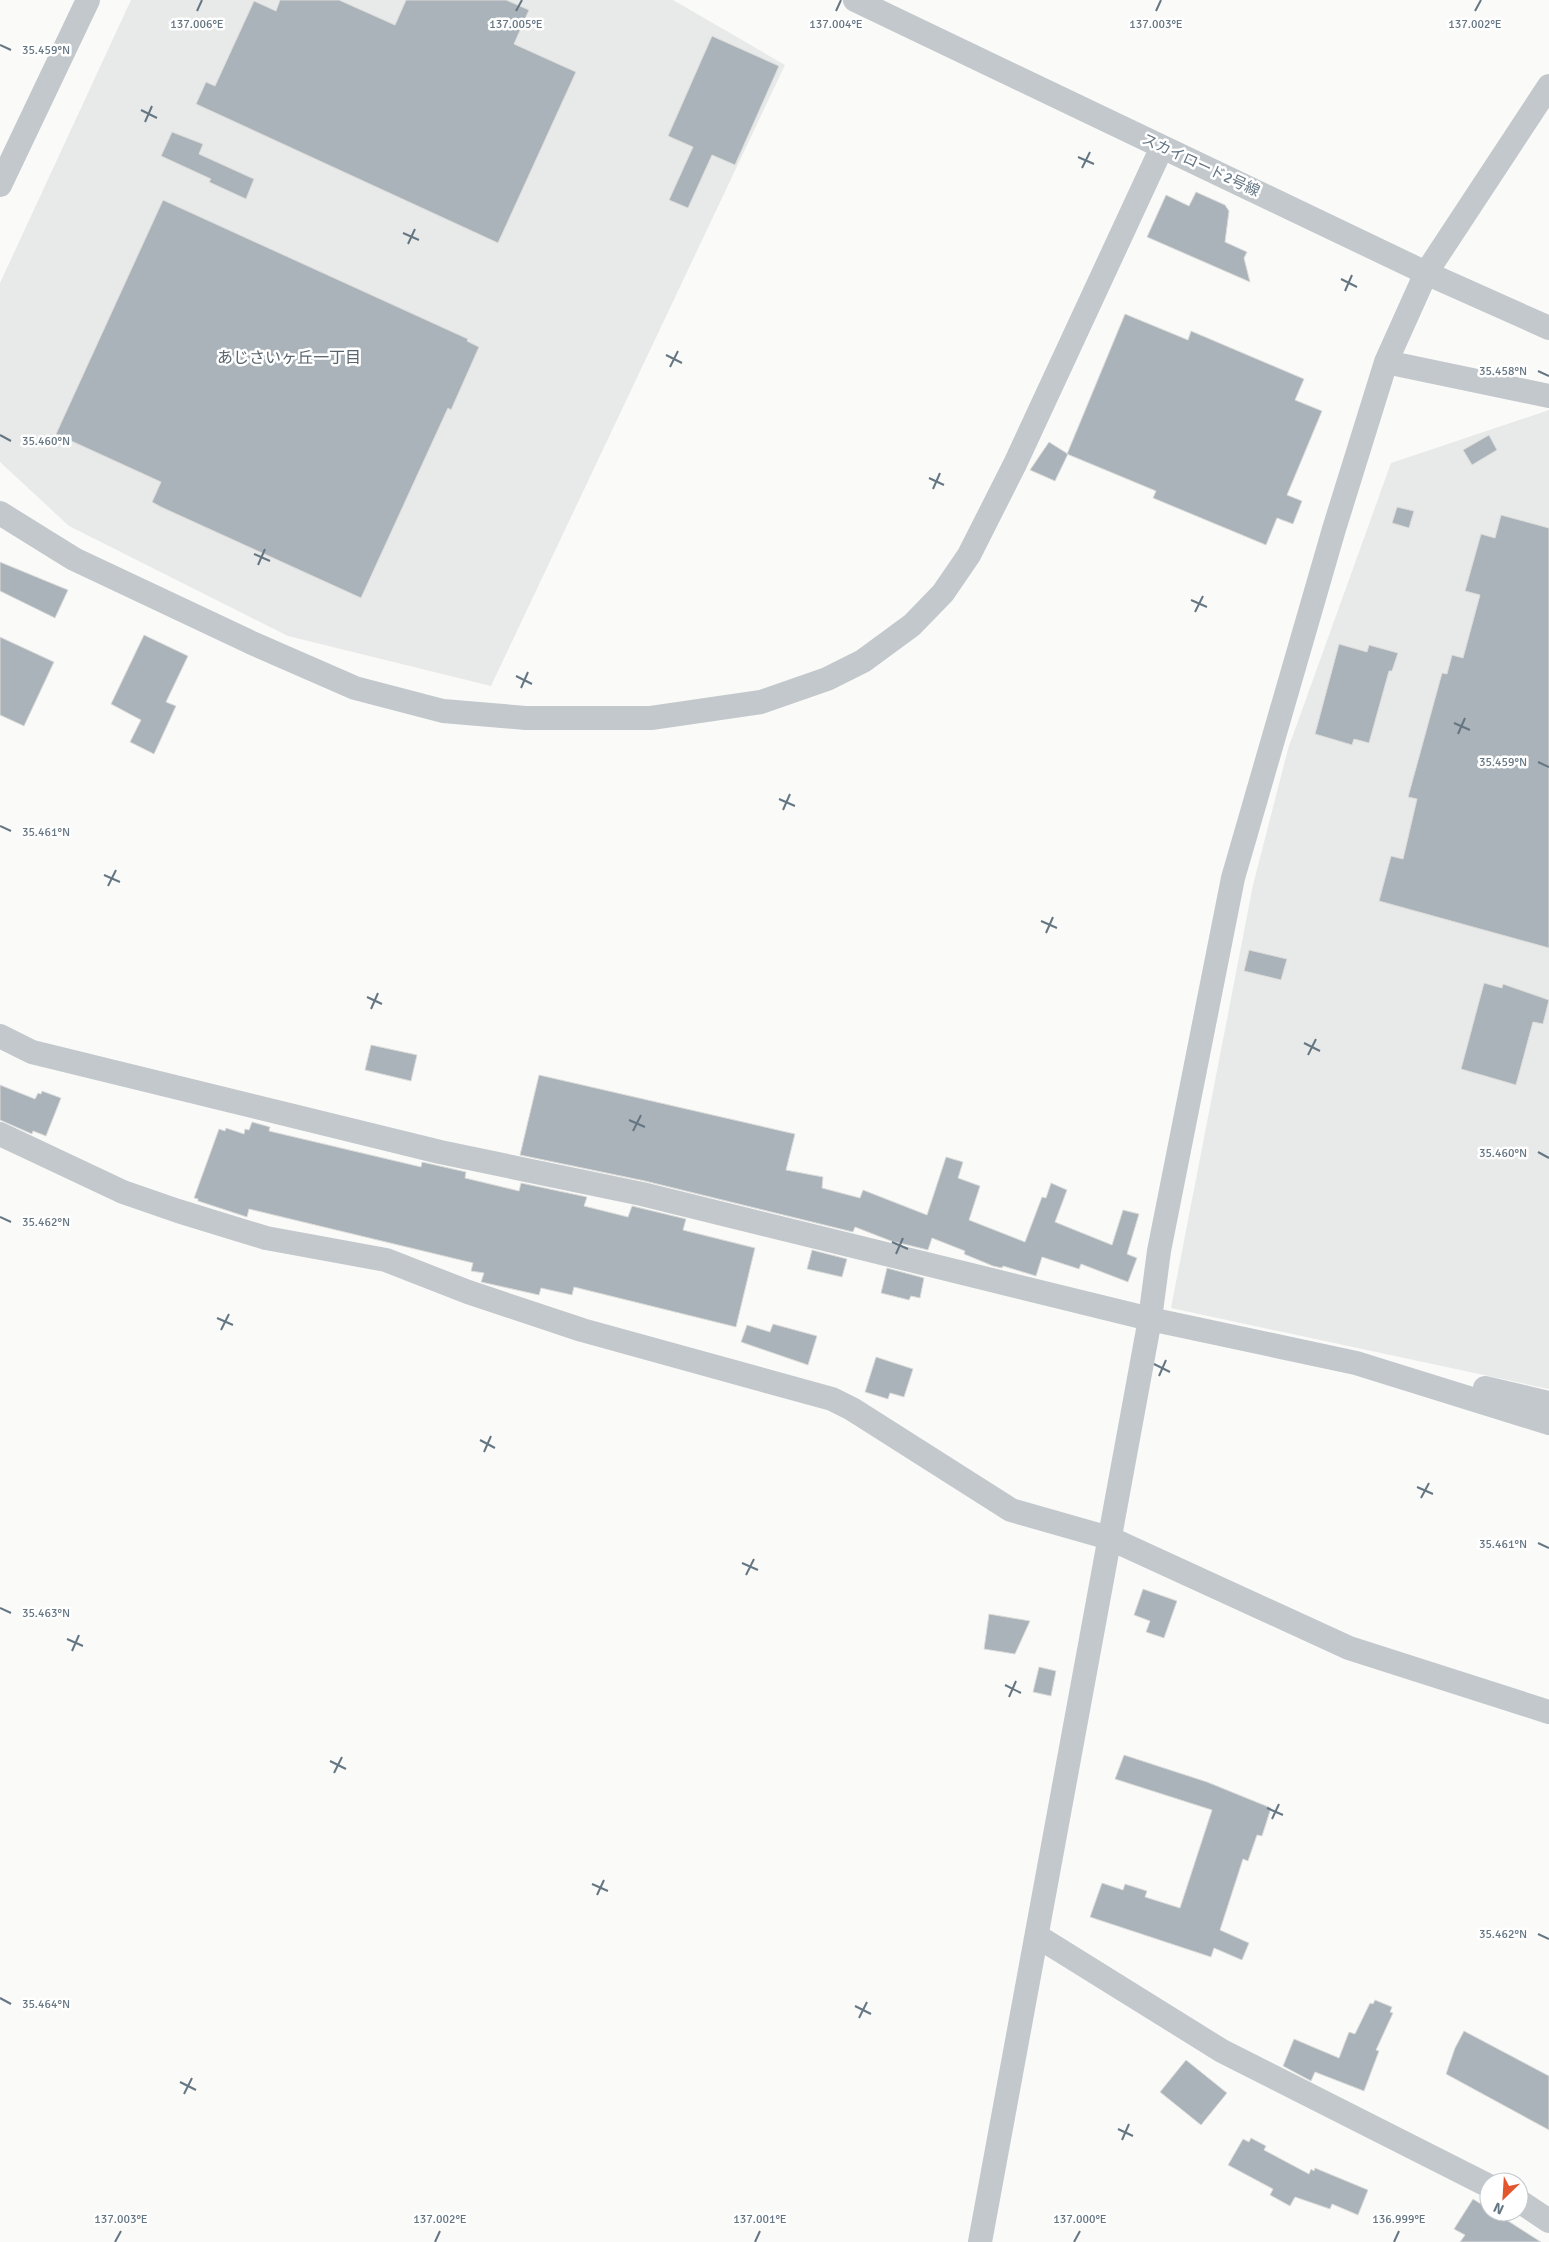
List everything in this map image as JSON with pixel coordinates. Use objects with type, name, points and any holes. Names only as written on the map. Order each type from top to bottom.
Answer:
[{"type":"street","points":[[0,185],[88,0]]},
{"type":"street","name":"スカイロード2号線","points":[[855,0],[1426,273],[1549,328]]},
{"type":"street","points":[[980,2242],[1150,1319],[1159,1251],[1233,878],[1334,529],[1386,362],[1426,273],[1549,86]]},
{"type":"street","points":[[0,513],[74,559],[252,643],[355,688],[443,711],[526,718],[651,718],[761,702],[828,679],[863,661],[912,625],[943,593],[970,554],[1015,464],[1162,147]]},
{"type":"street","points":[[1386,362],[1549,396]]},
{"type":"street","points":[[0,1036],[32,1052],[440,1152],[642,1194],[1150,1319],[1356,1363],[1549,1423]]},
{"type":"street","points":[[0,1134],[124,1192],[178,1212],[266,1238],[386,1260],[468,1292],[582,1330],[832,1400],[852,1409],[1011,1510],[1109,1538],[1349,1648],[1549,1712]]},
{"type":"street","points":[[1385,1372],[1434,1376],[1549,1403]]},
{"type":"street","points":[[1037,1936],[1222,2051],[1479,2181]]},
{"type":"street","points":[[1529,2207],[1549,2220]]},
{"type":"shaded area","points":[[131,0],[673,0],[785,65],[491,686],[288,636],[69,526],[0,462],[0,283]]},
{"type":"shaded area","points":[[1549,410],[1549,1389],[1171,1308],[1253,885],[1288,749],[1391,463]]},
{"type":"building","points":[[280,0],[339,0],[395,25],[406,0],[506,0],[529,10],[514,44],[576,72],[498,243],[196,104],[206,82],[215,86],[254,1],[276,11]]},
{"type":"building","points":[[712,36],[779,66],[735,165],[712,155],[688,208],[669,200],[693,147],[668,136]]},
{"type":"building","points":[[172,132],[203,144],[199,154],[254,179],[246,199],[209,182],[211,179],[161,156]]},
{"type":"building","points":[[1196,192],[1225,205],[1229,211],[1225,242],[1247,252],[1244,258],[1250,282],[1147,237],[1166,195],[1189,206]]},
{"type":"building","points":[[163,200],[468,339],[467,341],[479,347],[451,410],[448,408],[361,598],[161,507],[152,502],[161,482],[56,434]]},
{"type":"building","points":[[1125,314],[1188,340],[1191,331],[1304,379],[1295,400],[1322,411],[1287,495],[1302,501],[1293,524],[1277,518],[1266,545],[1153,498],[1156,491],[1067,454]]},
{"type":"building","points":[[1489,435],[1497,450],[1472,465],[1463,450]]},
{"type":"building","points":[[1049,442],[1068,454],[1055,481],[1030,470]]},
{"type":"building","points":[[1397,507],[1414,511],[1409,528],[1392,523]]},
{"type":"building","points":[[1501,515],[1549,528],[1549,948],[1379,901],[1391,856],[1403,859],[1417,799],[1408,797],[1442,673],[1447,674],[1452,655],[1463,658],[1480,595],[1465,591],[1481,534],[1495,538]]},
{"type":"building","points":[[0,562],[68,590],[55,618],[0,591]]},
{"type":"building","points":[[144,635],[188,656],[166,702],[176,706],[154,754],[130,742],[141,720],[111,704]]},
{"type":"building","points":[[0,637],[54,662],[24,726],[0,715]]},
{"type":"building","points":[[1339,644],[1367,652],[1369,645],[1398,653],[1392,671],[1389,671],[1369,743],[1354,739],[1352,745],[1315,734]]},
{"type":"building","points":[[1249,950],[1287,959],[1281,980],[1244,971]]},
{"type":"building","points":[[1484,983],[1502,988],[1503,984],[1549,1000],[1543,1024],[1533,1022],[1516,1085],[1461,1069]]},
{"type":"building","points":[[371,1045],[417,1055],[411,1081],[365,1070]]},
{"type":"building","points":[[539,1075],[795,1134],[786,1170],[823,1177],[822,1188],[860,1198],[863,1190],[927,1215],[946,1157],[963,1162],[958,1178],[980,1186],[969,1220],[1025,1242],[1042,1197],[1046,1198],[1051,1183],[1067,1190],[1055,1222],[1112,1245],[1123,1210],[1139,1214],[1127,1254],[1137,1258],[1128,1282],[1081,1264],[1079,1269],[1042,1257],[1036,1276],[1003,1266],[1002,1268],[993,1266],[964,1254],[965,1251],[932,1238],[928,1250],[891,1241],[855,1227],[853,1232],[645,1181],[520,1155]]},
{"type":"building","points":[[0,1085],[35,1099],[38,1093],[41,1094],[42,1091],[61,1098],[46,1136],[33,1131],[32,1134],[0,1120]]},
{"type":"building","points":[[252,1122],[270,1127],[269,1131],[421,1167],[422,1162],[466,1172],[465,1178],[519,1191],[521,1183],[587,1197],[584,1206],[628,1217],[632,1206],[686,1219],[683,1230],[755,1248],[736,1327],[574,1287],[572,1295],[541,1288],[539,1295],[481,1282],[484,1273],[471,1271],[473,1263],[249,1209],[247,1217],[198,1201],[198,1199],[194,1198],[219,1129],[225,1131],[226,1128],[244,1134],[245,1129],[249,1130]]},
{"type":"building","points":[[812,1250],[847,1259],[842,1277],[807,1269]]},
{"type":"building","points":[[887,1268],[924,1278],[920,1298],[911,1296],[909,1300],[881,1293]]},
{"type":"building","points":[[773,1324],[817,1336],[808,1365],[741,1342],[747,1325],[770,1332]]},
{"type":"building","points":[[876,1357],[913,1369],[904,1397],[890,1393],[888,1399],[865,1392]]},
{"type":"building","points":[[1143,1589],[1177,1601],[1164,1638],[1146,1632],[1150,1621],[1134,1615]]},
{"type":"building","points":[[989,1614],[1030,1621],[1015,1654],[984,1649]]},
{"type":"building","points":[[1039,1667],[1056,1671],[1051,1696],[1033,1692]]},
{"type":"building","points":[[1124,1755],[1207,1782],[1271,1808],[1262,1836],[1257,1835],[1248,1861],[1243,1859],[1220,1930],[1249,1943],[1242,1960],[1214,1948],[1211,1957],[1090,1917],[1102,1883],[1123,1890],[1125,1884],[1147,1891],[1145,1897],[1180,1908],[1212,1810],[1115,1779]]},
{"type":"building","points":[[1375,2000],[1392,2007],[1390,2012],[1393,2013],[1376,2050],[1379,2051],[1364,2091],[1315,2072],[1311,2081],[1283,2066],[1294,2039],[1339,2058],[1349,2032],[1355,2034],[1370,2003],[1373,2004]]},
{"type":"building","points":[[1464,2031],[1549,2076],[1549,2130],[1446,2074],[1455,2048]]},
{"type":"building","points":[[1186,2060],[1227,2093],[1201,2125],[1160,2092]]},
{"type":"building","points":[[1251,2138],[1266,2146],[1264,2150],[1309,2174],[1311,2169],[1314,2171],[1315,2168],[1368,2190],[1358,2215],[1332,2204],[1330,2209],[1295,2197],[1290,2206],[1270,2195],[1273,2189],[1228,2165],[1243,2139],[1249,2142]]},
{"type":"building","points":[[1473,2199],[1479,2203],[1479,2222],[1510,2222],[1541,2242],[1460,2242],[1465,2235],[1454,2229]]},
{"type":"district","name":"あじさいヶ丘一丁目","points":[[289,358]]}]
